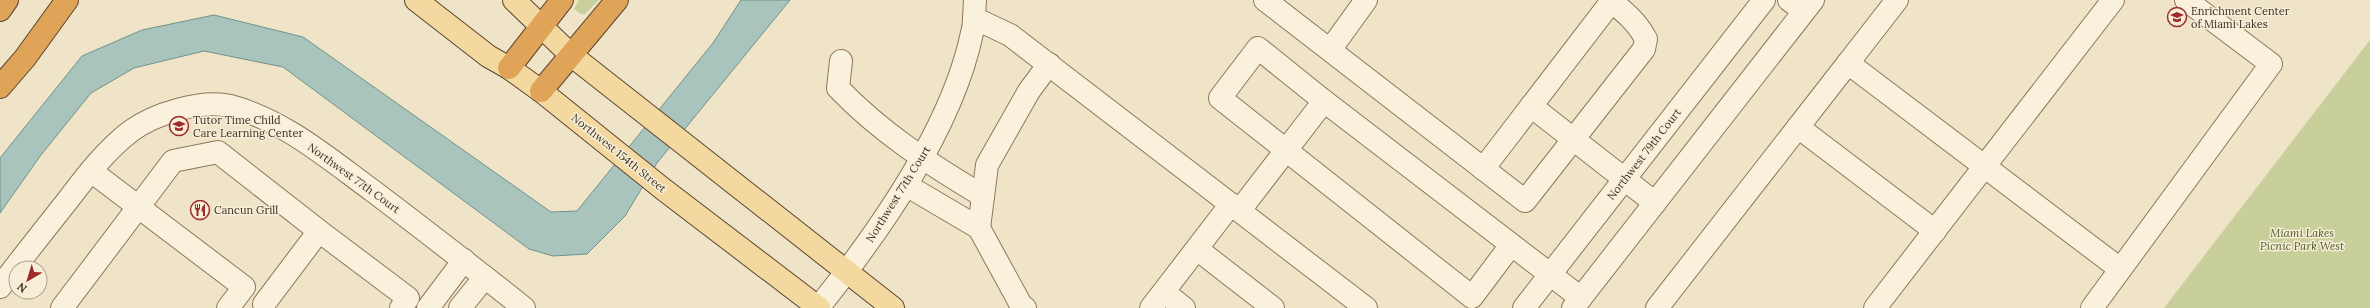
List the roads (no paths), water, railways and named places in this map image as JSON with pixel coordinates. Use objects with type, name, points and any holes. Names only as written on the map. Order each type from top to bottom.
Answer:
[{"type":"highway","points":[[0,10],[8,0]]},
{"type":"highway","points":[[0,86],[25,58],[67,0]]},
{"type":"highway","points":[[509,68],[562,0]]},
{"type":"highway","points":[[542,91],[617,0]]},
{"type":"main road","name":"Northwest 154th Street","points":[[416,0],[488,56],[509,68],[542,91],[618,151],[663,189],[819,308]]},
{"type":"main road","points":[[514,0],[571,55],[848,271],[893,308]]},
{"type":"street","points":[[1265,0],[1482,169],[1525,201],[1644,49],[1646,39],[1641,28],[1632,18],[1610,1],[1482,169]]},
{"type":"street","points":[[1330,50],[1366,0]]},
{"type":"street","name":"Northwest 79th Court","points":[[1524,308],[1764,0]]},
{"type":"street","points":[[1657,308],[1897,0]]},
{"type":"street","points":[[1875,308],[2113,0]]},
{"type":"street","points":[[2092,308],[2271,64],[2186,0]]},
{"type":"street","points":[[1511,245],[1472,297],[1220,98],[1258,48],[1324,101],[1550,274],[1578,305],[1802,4]]},
{"type":"street","points":[[974,9],[1049,64],[1366,308]]},
{"type":"street","name":"Northwest 77th Court","points":[[819,308],[848,271],[922,159],[953,98],[973,33],[974,9]]},
{"type":"street","points":[[841,61],[838,88],[850,101],[922,159],[983,196]]},
{"type":"street","points":[[1848,63],[1983,167],[2120,269]]},
{"type":"street","points":[[979,228],[988,166],[1029,91],[1049,64]]},
{"type":"street","points":[[1184,308],[1159,302],[1197,249],[1286,151],[1324,101]]},
{"type":"street","name":"Northwest 77th Court","points":[[0,287],[91,171],[108,152],[132,130],[158,116],[196,105],[228,106],[265,118],[296,136],[464,260],[524,308]]},
{"type":"street","points":[[1531,106],[1655,203]]},
{"type":"street","points":[[1798,127],[1935,231]]},
{"type":"street","points":[[62,308],[173,161],[218,152],[410,305]]},
{"type":"street","points":[[91,171],[267,306],[320,232]]},
{"type":"street","points":[[906,185],[979,228],[1023,306]]},
{"type":"street","points":[[1197,249],[1273,308]]},
{"type":"street","points":[[428,308],[464,260]]},
{"type":"street","points":[[460,308],[485,277]]},
{"type":"street","points":[[228,308],[244,287]]},
{"type":"water","points":[[741,0],[790,0],[657,163],[625,216],[587,254],[553,256],[529,249],[283,67],[204,51],[134,68],[91,93],[41,155],[0,213],[0,158],[82,56],[142,30],[214,15],[303,37],[551,212],[577,211],[713,43]]},
{"type":"place","name":"Enrichment Center of Miami Lakes","points":[[2177,17]]},
{"type":"place","name":"Tutor Time Child Care Learning Center","points":[[179,126]]},
{"type":"place","name":"Cancun Grill","points":[[200,210]]},
{"type":"park label","name":"Miami Lakes Picnic Park West","points":[[2302,239]]}]
